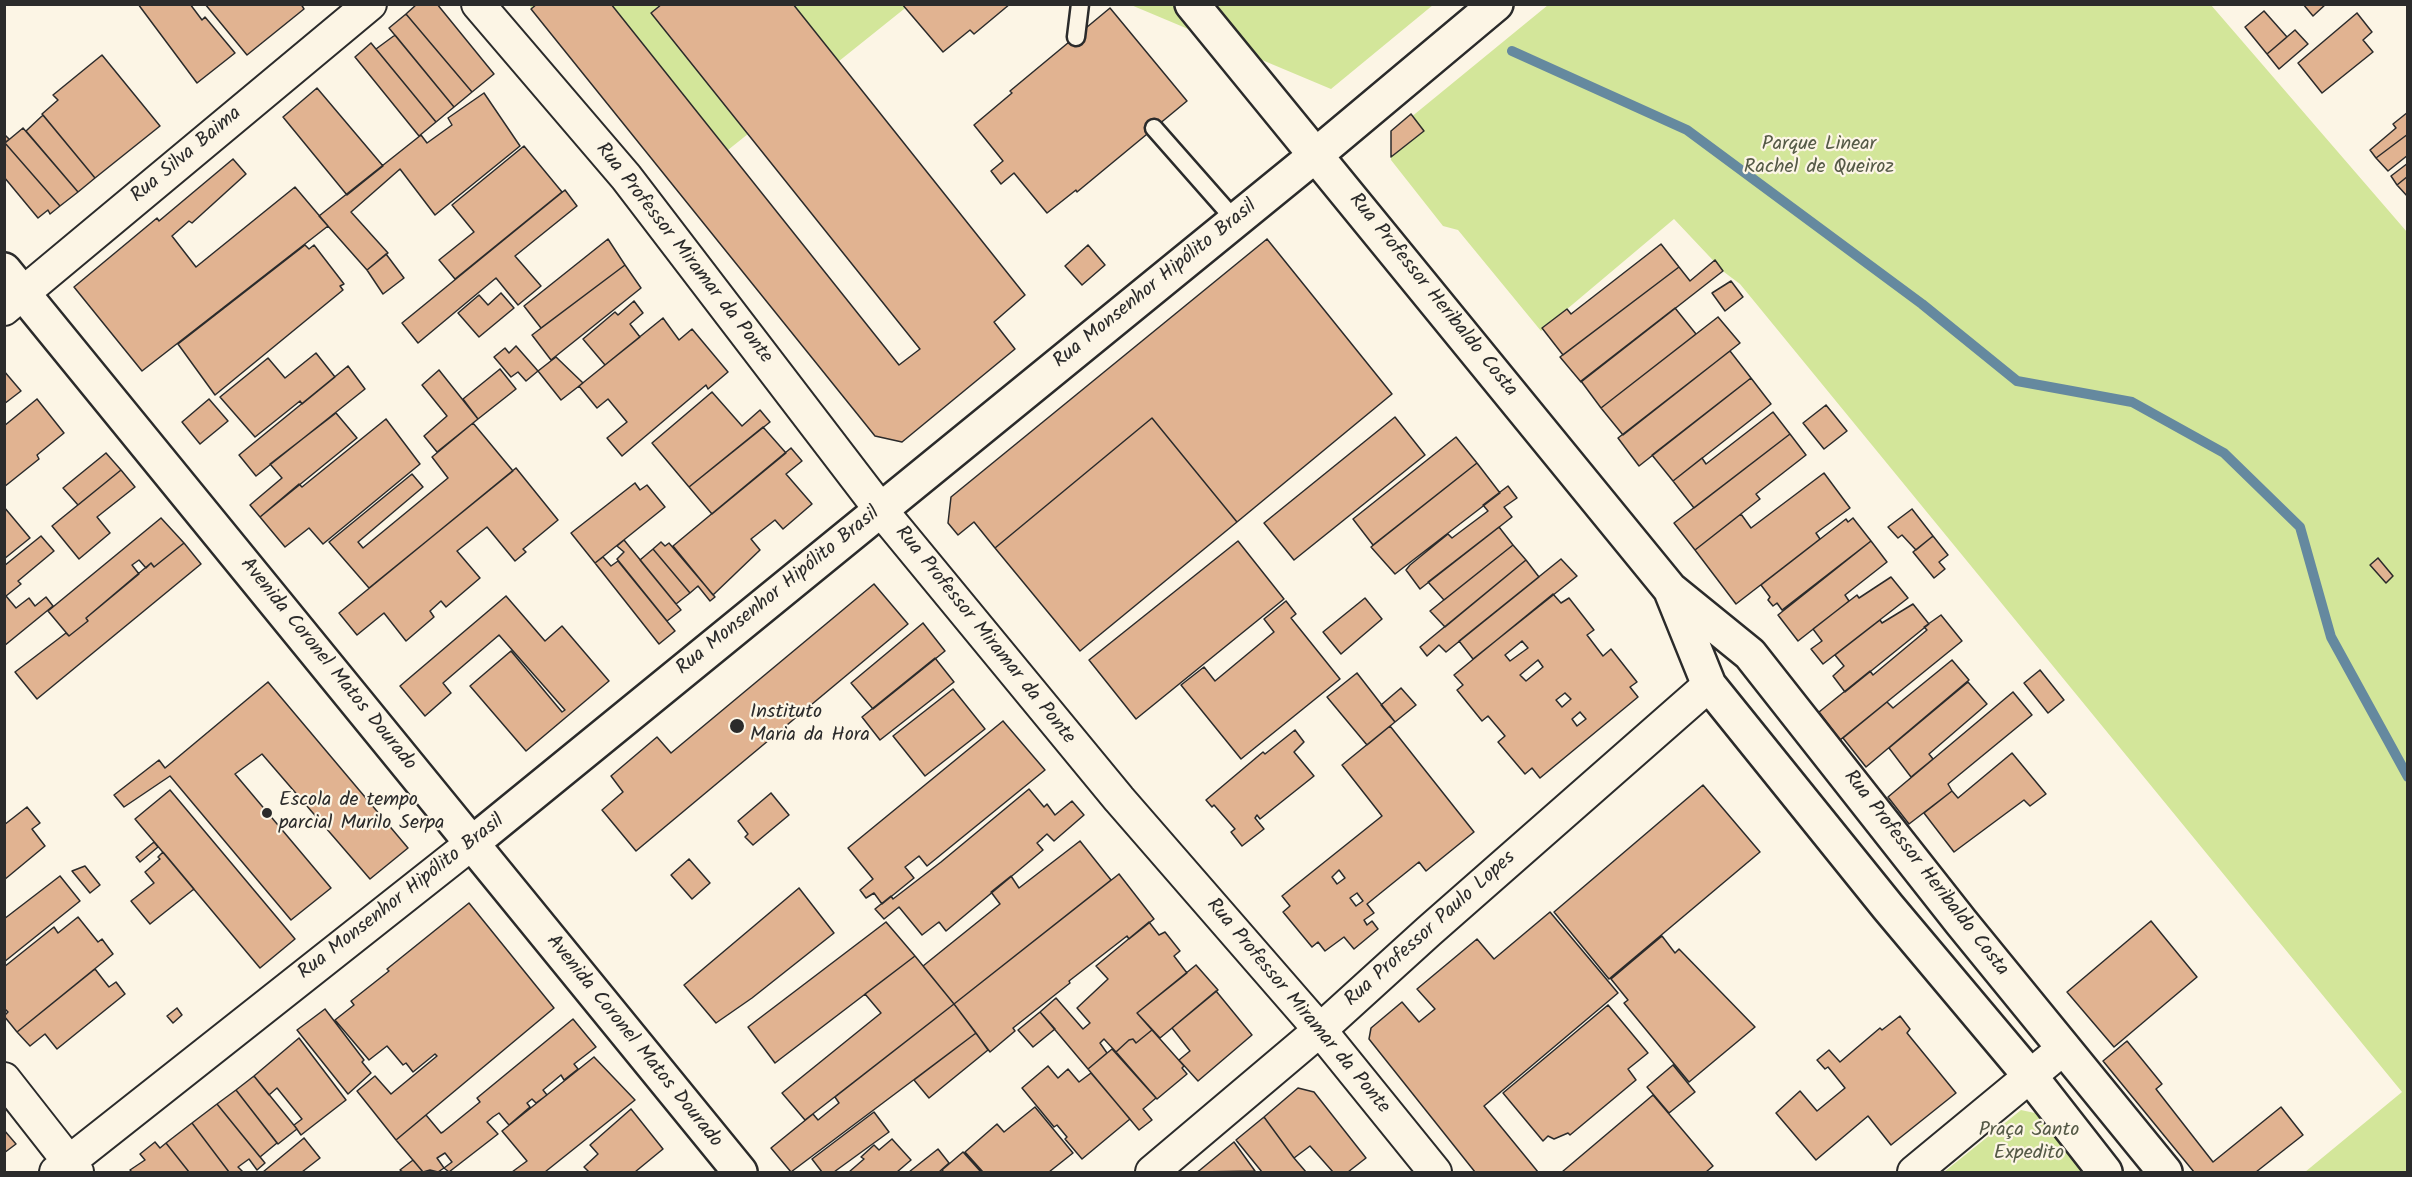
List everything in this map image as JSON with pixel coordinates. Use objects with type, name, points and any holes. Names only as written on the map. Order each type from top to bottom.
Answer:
[{"type":"main road","name":"Rua Professor Heribaldo Costa","points":[[1192,4],[1671,589],[1750,654],[2165,1173]]},
{"type":"main road","name":"Rua Monsenhor Hipólito Brasil","points":[[471,844],[1317,154],[1496,4]]},
{"type":"main road","name":"Avenida Coronel Matos Dourado","points":[[11,290],[471,844],[740,1173]]},
{"type":"main road","name":"Rua Professor Heribaldo Costa","points":[[1671,589],[1708,685],[1888,907],[2030,1076],[2105,1173]]},
{"type":"street","name":"Rua Silva Baima","points":[[11,290],[370,4]]},
{"type":"street","name":"Rua Professor Miramar da Ponte","points":[[478,4],[626,177],[880,509],[1119,799],[1320,1030],[1435,1173]]},
{"type":"street","name":"Rua Professor Paulo Lopes","points":[[1152,1173],[1320,1030],[1708,685]]},
{"type":"street","name":"Rua Monsenhor Hipólito Brasil","points":[[67,1169],[471,844]]},
{"type":"street","points":[[1914,1173],[2064,1048]]},
{"type":"street","points":[[4,1079],[67,1169]]},
{"type":"lane","points":[[1076,37],[1080,4]]},
{"type":"lane","points":[[1154,128],[1235,220]]},
{"type":"green space","points":[[529,5],[909,5],[703,170],[657,163]]},
{"type":"green space","points":[[1131,5],[1433,5],[1331,89]]},
{"type":"green space","name":"Parque Linear Rachel de Queiroz","points":[[1548,5],[2211,5],[2407,232],[2407,1172],[2305,1172],[2402,1092],[1740,284],[1724,272],[1674,219],[1541,331],[1458,230],[1443,226],[1391,160],[1392,135],[1399,127]]},
{"type":"green space","name":"Praça Santo Expedito","points":[[2021,1110],[2044,1115],[2089,1172],[1944,1172]]},
{"type":"building","points":[[138,4],[190,4],[202,20],[205,17],[235,53],[197,83]]},
{"type":"building","points":[[205,4],[301,4],[304,9],[247,55]]},
{"type":"building","points":[[417,4],[437,4],[494,74],[472,92],[406,14]]},
{"type":"building","points":[[537,4],[611,4],[899,365],[920,349],[651,13],[662,4],[793,4],[1025,295],[994,322],[1015,349],[902,442],[875,436],[531,9]]},
{"type":"building","points":[[902,4],[1010,4],[974,34],[970,30],[943,52]]},
{"type":"building","points":[[2303,4],[2326,4],[2313,16]]},
{"type":"building","points":[[1110,8],[1187,101],[1077,192],[1076,190],[1047,213],[1014,173],[1001,184],[991,171],[1003,161],[974,125],[1012,93],[1010,91]]},
{"type":"building","points":[[2264,11],[2287,37],[2267,54],[2245,27]]},
{"type":"building","points":[[2357,13],[2372,32],[2363,40],[2373,52],[2322,93],[2298,63]]},
{"type":"building","points":[[406,14],[472,92],[454,107],[389,28]]},
{"type":"building","points":[[2295,30],[2308,44],[2279,69],[2267,54]]},
{"type":"building","points":[[395,35],[454,107],[436,122],[376,49]]},
{"type":"building","points":[[371,43],[436,122],[419,136],[355,57]]},
{"type":"building","points":[[102,55],[160,126],[95,178],[42,114],[58,100],[53,95]]},
{"type":"building","points":[[317,88],[383,166],[347,195],[283,117]]},
{"type":"building","points":[[484,93],[520,146],[435,215],[400,169],[351,212],[388,253],[367,270],[319,216],[421,135],[427,143],[452,125],[448,118]]},
{"type":"building","points":[[2408,112],[2408,134],[2376,158],[2370,150],[2396,128],[2393,124]]},
{"type":"building","points":[[1411,114],[1424,131],[1391,157],[1391,131]]},
{"type":"building","points":[[43,115],[95,178],[78,192],[26,131]]},
{"type":"building","points":[[23,128],[78,192],[60,206],[5,143]]},
{"type":"building","points":[[4,134],[9,139],[5,143],[60,206],[50,214],[48,210],[38,218],[4,177]]},
{"type":"building","points":[[2408,134],[2408,155],[2388,171],[2376,158]]},
{"type":"building","points":[[524,146],[562,192],[455,279],[439,260],[474,232],[452,205]]},
{"type":"building","points":[[233,159],[246,174],[192,223],[189,221],[172,236],[196,267],[295,187],[328,226],[142,371],[74,287],[157,218],[159,221]]},
{"type":"building","points":[[2408,163],[2408,176],[2397,185],[2391,176]]},
{"type":"building","points":[[2408,176],[2408,197],[2397,185]]},
{"type":"building","points":[[565,190],[577,206],[515,256],[541,286],[518,305],[496,278],[418,343],[402,323]]},
{"type":"building","points":[[608,239],[625,265],[541,328],[524,306]]},
{"type":"building","points":[[1267,239],[1392,394],[1237,522],[1152,418],[995,548],[974,522],[958,535],[948,523],[951,497]]},
{"type":"building","points":[[1661,244],[1679,267],[1563,355],[1542,328],[1567,309],[1571,314]]},
{"type":"building","points":[[305,245],[309,249],[314,245],[344,284],[340,286],[343,290],[215,395],[178,344]]},
{"type":"building","points":[[1088,245],[1105,265],[1082,285],[1065,266]]},
{"type":"building","points":[[386,254],[404,278],[383,294],[367,270]]},
{"type":"building","points":[[1715,260],[1723,271],[1581,382],[1560,357],[1679,267],[1690,281]]},
{"type":"building","points":[[625,265],[641,288],[551,360],[532,335]]},
{"type":"building","points":[[1731,281],[1743,297],[1725,311],[1712,293]]},
{"type":"building","points":[[501,293],[514,308],[479,337],[458,313],[479,295],[488,305]]},
{"type":"building","points":[[634,301],[643,313],[630,324],[640,337],[605,365],[583,339],[615,312],[618,315]]},
{"type":"building","points":[[1675,308],[1696,334],[1601,408],[1581,381]]},
{"type":"building","points":[[1718,317],[1740,343],[1623,435],[1601,408]]},
{"type":"building","points":[[663,318],[679,340],[692,329],[728,372],[708,389],[706,385],[622,456],[607,438],[627,422],[608,399],[597,408],[579,386]]},
{"type":"building","points":[[516,346],[538,371],[526,381],[518,372],[511,377],[494,357],[505,348],[509,353]]},
{"type":"building","points":[[1730,351],[1751,378],[1639,466],[1618,438]]},
{"type":"building","points":[[316,353],[335,377],[255,437],[220,397],[268,358],[285,378]]},
{"type":"building","points":[[556,357],[583,383],[561,400],[538,371]]},
{"type":"building","points":[[348,366],[365,389],[256,476],[239,455]]},
{"type":"building","points":[[500,369],[516,389],[478,419],[463,399]]},
{"type":"building","points":[[439,370],[478,419],[437,452],[424,436],[447,416],[422,385]]},
{"type":"building","points":[[4,371],[21,391],[4,404]]},
{"type":"building","points":[[1751,378],[1771,404],[1673,481],[1652,455]]},
{"type":"building","points":[[712,392],[742,426],[760,410],[770,422],[689,487],[652,443]]},
{"type":"building","points":[[37,399],[64,433],[37,455],[39,459],[4,487],[4,426]]},
{"type":"building","points":[[209,399],[228,421],[200,444],[182,422]]},
{"type":"building","points":[[1826,405],[1847,431],[1824,449],[1803,423]]},
{"type":"building","points":[[1773,412],[1790,434],[1694,508],[1673,481],[1702,458],[1706,464]]},
{"type":"building","points":[[336,413],[357,438],[260,517],[250,505],[282,478],[270,464]]},
{"type":"building","points":[[1395,417],[1425,455],[1294,560],[1264,523]]},
{"type":"building","points":[[1152,418],[1237,522],[1080,651],[995,548]]},
{"type":"building","points":[[386,419],[420,464],[323,544],[309,528],[285,547],[260,517],[299,484],[302,487]]},
{"type":"building","points":[[473,423],[513,471],[369,588],[329,542],[412,474],[423,487],[358,542],[363,548],[448,478],[432,457]]},
{"type":"building","points":[[763,427],[786,453],[712,514],[689,487]]},
{"type":"building","points":[[1790,434],[1806,455],[1756,494],[1760,499],[1695,550],[1674,523]]},
{"type":"building","points":[[1456,437],[1477,463],[1373,545],[1353,519]]},
{"type":"building","points":[[791,448],[802,461],[786,474],[812,504],[783,529],[775,520],[751,539],[760,550],[713,595],[673,546]]},
{"type":"building","points":[[106,453],[121,470],[78,505],[63,488]]},
{"type":"building","points":[[1477,463],[1500,493],[1395,574],[1371,547]]},
{"type":"building","points":[[516,468],[558,520],[523,549],[526,552],[515,561],[487,527],[457,551],[480,578],[446,607],[441,601],[430,611],[434,617],[406,641],[384,613],[357,635],[339,613]]},
{"type":"building","points":[[121,470],[135,487],[97,517],[110,533],[79,559],[52,526]]},
{"type":"building","points":[[1824,473],[1850,508],[1816,533],[1820,539],[1736,604],[1695,550],[1741,514],[1751,528]]},
{"type":"building","points":[[635,483],[640,490],[647,485],[665,507],[595,563],[571,533]]},
{"type":"building","points":[[1508,486],[1517,498],[1504,507],[1512,517],[1420,589],[1406,570],[1410,565],[1448,534],[1452,538],[1488,511],[1483,505]]},
{"type":"building","points":[[4,507],[30,538],[4,559]]},
{"type":"building","points":[[1912,509],[1933,536],[1916,550],[1902,535],[1898,538],[1888,527]]},
{"type":"building","points":[[161,518],[184,543],[154,567],[151,563],[146,568],[139,560],[132,565],[139,574],[86,618],[88,621],[69,636],[48,611]]},
{"type":"building","points":[[1853,518],[1871,541],[1782,610],[1777,603],[1773,606],[1768,600],[1770,597],[1761,585],[1846,519],[1848,522]]},
{"type":"building","points":[[1499,527],[1513,545],[1444,600],[1428,582]]},
{"type":"building","points":[[41,536],[54,551],[18,581],[21,584],[6,596],[16,608],[29,598],[35,606],[46,597],[53,606],[4,646],[4,566]]},
{"type":"building","points":[[1933,536],[1948,555],[1939,562],[1945,569],[1934,578],[1913,552]]},
{"type":"building","points":[[624,540],[681,610],[667,621],[617,559],[624,552],[617,546]]},
{"type":"building","points":[[1238,541],[1284,599],[1136,719],[1089,660]]},
{"type":"building","points":[[1871,541],[1887,562],[1845,595],[1849,601],[1798,641],[1778,615]]},
{"type":"building","points":[[661,542],[665,546],[669,543],[715,597],[710,601],[698,586],[690,593],[653,549]]},
{"type":"building","points":[[184,543],[201,564],[37,699],[15,672],[66,633],[69,636],[88,621],[86,618],[151,563],[154,567]]},
{"type":"building","points":[[1513,545],[1526,560],[1445,627],[1430,611]]},
{"type":"building","points":[[653,549],[690,593],[676,604],[640,560]]},
{"type":"building","points":[[603,557],[611,566],[618,561],[675,631],[659,644],[595,563]]},
{"type":"building","points":[[2378,558],[2393,576],[2386,583],[2370,565]]},
{"type":"building","points":[[1561,559],[1577,576],[1473,659],[1459,641]]},
{"type":"building","points":[[1526,560],[1539,577],[1446,652],[1439,645],[1427,656],[1420,647]]},
{"type":"building","points":[[1891,577],[1908,598],[1823,664],[1811,649],[1822,641],[1813,629],[1857,595],[1859,598]]},
{"type":"building","points":[[874,584],[908,624],[636,851],[602,810],[623,792],[611,776],[657,737],[671,753]]},
{"type":"building","points":[[1553,594],[1561,603],[1569,598],[1594,630],[1587,635],[1603,656],[1611,649],[1637,682],[1630,687],[1638,697],[1540,778],[1532,768],[1525,774],[1498,742],[1505,736],[1488,716],[1482,721],[1457,690],[1463,685],[1454,675]],"holes":[[[1522,641],[1528,648],[1510,661],[1505,655]],[[1538,660],[1543,667],[1526,681],[1520,675]],[[1565,693],[1571,699],[1562,707],[1556,700]],[[1580,712],[1586,719],[1577,726],[1572,719]]]},
{"type":"building","points":[[506,596],[545,641],[562,626],[609,681],[526,751],[470,686],[511,651],[562,712],[565,710],[499,635],[443,683],[451,693],[425,716],[400,686]]},
{"type":"building","points":[[1365,598],[1382,619],[1341,654],[1323,632]]},
{"type":"building","points":[[1286,601],[1296,614],[1291,618],[1340,679],[1241,759],[1181,685],[1204,667],[1215,681],[1274,632],[1264,619]]},
{"type":"building","points":[[1913,604],[1929,624],[1845,692],[1833,676],[1844,666],[1835,655],[1880,620],[1882,623]]},
{"type":"building","points":[[1941,615],[1962,641],[1840,740],[1819,712],[1870,671],[1873,675],[1927,630],[1924,627]]},
{"type":"building","points":[[923,623],[945,651],[873,709],[851,683]]},
{"type":"building","points":[[935,658],[954,682],[880,740],[862,717]]},
{"type":"building","points":[[1952,660],[1969,680],[1866,767],[1843,738],[1887,702],[1893,708]]},
{"type":"building","points":[[2040,670],[2064,700],[2048,713],[2024,683]]},
{"type":"building","points":[[1357,673],[1395,722],[1367,745],[1327,697]]},
{"type":"building","points":[[268,682],[408,848],[370,879],[262,754],[235,774],[331,888],[291,920],[170,776],[124,807],[114,795],[159,760],[165,768]]},
{"type":"building","points":[[1968,682],[1987,704],[1929,754],[1933,759],[1911,777],[1889,748]]},
{"type":"building","points":[[1401,688],[1416,705],[1395,722],[1381,705]]},
{"type":"building","points":[[953,689],[985,729],[925,776],[893,736]]},
{"type":"building","points":[[2013,692],[2032,715],[1948,784],[1952,791],[1909,824],[1888,797]]},
{"type":"building","points":[[1003,721],[1045,770],[927,866],[919,856],[905,867],[914,878],[882,904],[874,893],[866,898],[860,890],[873,879],[848,848]]},
{"type":"building","points":[[1390,726],[1474,832],[1426,871],[1419,862],[1367,904],[1374,913],[1364,920],[1367,925],[1372,921],[1378,929],[1354,949],[1344,937],[1325,951],[1318,942],[1312,947],[1283,912],[1290,906],[1282,896],[1382,816],[1342,765]],"holes":[[[1339,870],[1345,878],[1337,884],[1332,877]],[[1357,893],[1363,901],[1356,906],[1350,898]]]},
{"type":"building","points":[[1295,730],[1304,742],[1294,752],[1314,776],[1260,819],[1257,815],[1255,818],[1264,829],[1242,846],[1231,832],[1235,829],[1214,805],[1212,807],[1206,800],[1263,752],[1265,754]]},
{"type":"building","points":[[2012,753],[2046,794],[2030,806],[2024,800],[1954,852],[1924,813],[1952,791],[1958,798]]},
{"type":"building","points":[[1703,785],[1760,852],[1609,979],[1554,912]]},
{"type":"building","points":[[1029,789],[1044,807],[1047,804],[1055,815],[1072,801],[1084,815],[1054,841],[1047,834],[1037,843],[1043,850],[946,931],[939,922],[922,935],[899,907],[884,919],[875,909],[891,896],[893,899],[941,862]]},
{"type":"building","points":[[170,790],[295,939],[260,968],[135,819]]},
{"type":"building","points":[[771,793],[789,815],[753,845],[745,837],[748,834],[738,821]]},
{"type":"building","points":[[27,807],[40,823],[32,829],[45,846],[4,880],[4,825]]},
{"type":"building","points":[[1080,841],[1111,880],[954,1004],[923,966],[1000,904],[991,892],[1011,876],[1019,888]]},
{"type":"building","points":[[154,842],[158,847],[140,862],[136,857]]},
{"type":"building","points":[[163,852],[194,889],[150,924],[131,901],[154,883],[145,872],[160,859],[158,857]]},
{"type":"building","points":[[689,859],[710,883],[692,899],[671,875]]},
{"type":"building","points":[[85,866],[100,885],[90,893],[72,871]]},
{"type":"building","points":[[1119,874],[1154,919],[1129,939],[1127,936],[1069,981],[1070,983],[1013,1028],[1015,1031],[990,1052],[954,1004]]},
{"type":"building","points":[[60,876],[80,901],[4,962],[4,919]]},
{"type":"building","points":[[799,888],[834,933],[752,998],[716,1023],[684,985]]},
{"type":"building","points":[[469,903],[554,1008],[396,1140],[357,1091],[375,1076],[391,1094],[437,1056],[435,1054],[413,1072],[406,1063],[403,1065],[387,1046],[369,1060],[335,1020],[354,1005],[351,1001],[389,971],[387,969]]},
{"type":"building","points":[[1550,912],[1618,993],[1484,1106],[1538,1172],[1475,1172],[1369,1039],[1371,1028],[1402,1002],[1419,1022],[1435,1009],[1417,989],[1477,939],[1494,959]]},
{"type":"building","points":[[78,917],[98,942],[102,939],[113,954],[17,1032],[4,1016],[8,1012],[4,1008],[4,967],[54,927],[58,933]]},
{"type":"building","points":[[2151,921],[2197,977],[2114,1047],[2067,992]]},
{"type":"building","points":[[886,922],[915,956],[775,1063],[748,1027]]},
{"type":"building","points":[[1149,922],[1159,935],[1165,932],[1180,951],[1174,956],[1187,973],[1137,1013],[1152,1030],[1136,1043],[1133,1039],[1129,1040],[1116,1052],[1104,1039],[1100,1043],[1107,1053],[1088,1069],[1040,1012],[1056,998],[1083,1029],[1090,1023],[1077,1008],[1108,979],[1096,966]]},
{"type":"building","points":[[1662,936],[1675,953],[1679,949],[1755,1027],[1689,1082],[1624,1003],[1628,1000],[1611,979]]},
{"type":"building","points":[[915,956],[954,1004],[805,1120],[782,1093],[881,1013],[865,994]]},
{"type":"building","points":[[1196,965],[1218,990],[1160,1038],[1137,1013]]},
{"type":"building","points":[[95,969],[109,987],[116,982],[125,994],[57,1049],[45,1034],[30,1046],[17,1032]]},
{"type":"building","points":[[1216,991],[1252,1035],[1198,1081],[1179,1060],[1190,1051],[1172,1028]]},
{"type":"building","points":[[954,1004],[976,1033],[791,1172],[771,1148],[813,1114],[818,1120],[839,1103],[835,1097]]},
{"type":"building","points":[[1608,1005],[1648,1053],[1628,1069],[1636,1080],[1570,1135],[1568,1133],[1554,1139],[1548,1136],[1543,1141],[1503,1093]]},
{"type":"building","points":[[177,1008],[182,1015],[173,1023],[167,1016]]},
{"type":"building","points":[[325,1009],[364,1060],[362,1062],[371,1073],[348,1094],[297,1030]]},
{"type":"building","points":[[1040,1012],[1055,1029],[1033,1047],[1018,1030]]},
{"type":"building","points":[[1900,1016],[1910,1029],[1907,1033],[1956,1093],[1891,1145],[1868,1116],[1816,1160],[1776,1113],[1800,1091],[1817,1111],[1845,1088],[1828,1067],[1825,1069],[1817,1060],[1829,1050],[1840,1062],[1880,1028],[1882,1030]]},
{"type":"building","points":[[573,1019],[596,1047],[574,1064],[578,1069],[564,1080],[561,1075],[543,1090],[547,1095],[536,1103],[532,1099],[527,1103],[530,1107],[509,1125],[499,1113],[487,1122],[498,1134],[449,1172],[444,1168],[438,1172],[430,1170],[423,1172],[396,1140],[426,1115],[441,1133],[443,1132],[480,1102],[477,1098]],"holes":[[[445,1153],[452,1162],[444,1168],[437,1158]]]},
{"type":"building","points":[[1152,1030],[1184,1066],[1182,1068],[1187,1074],[1157,1099],[1116,1052],[1129,1040],[1133,1039],[1136,1043]]},
{"type":"building","points":[[976,1033],[988,1050],[929,1098],[914,1080]]},
{"type":"building","points":[[299,1038],[346,1100],[301,1135],[294,1125],[302,1119],[277,1088],[269,1095],[254,1076]]},
{"type":"building","points":[[2127,1041],[2162,1084],[2156,1089],[2213,1162],[2281,1107],[2303,1135],[2256,1172],[2194,1172],[2103,1061]]},
{"type":"building","points":[[1112,1049],[1156,1098],[1143,1109],[1152,1120],[1139,1130],[1088,1069]]},
{"type":"building","points":[[594,1057],[635,1100],[545,1172],[512,1172],[527,1161],[502,1131]]},
{"type":"building","points":[[1673,1065],[1695,1092],[1669,1113],[1647,1087]]},
{"type":"building","points":[[1048,1066],[1058,1078],[1068,1069],[1079,1082],[1091,1073],[1130,1119],[1082,1159],[1065,1139],[1067,1137],[1057,1125],[1054,1127],[1022,1088]]},
{"type":"building","points":[[254,1076],[297,1129],[278,1144],[236,1090]]},
{"type":"building","points":[[1298,1088],[1314,1092],[1366,1158],[1348,1172],[1333,1172],[1310,1146],[1294,1158],[1264,1117]]},
{"type":"building","points":[[236,1090],[277,1143],[260,1157],[217,1104]]},
{"type":"building","points":[[1653,1095],[1713,1166],[1706,1172],[1562,1172]]},
{"type":"building","points":[[217,1104],[265,1163],[257,1170],[249,1159],[238,1167],[243,1172],[229,1172],[192,1123]]},
{"type":"building","points":[[1035,1107],[1073,1153],[1049,1172],[983,1172],[965,1152],[997,1124],[1004,1132]]},
{"type":"building","points":[[631,1109],[663,1149],[635,1172],[589,1172],[584,1167],[598,1154],[590,1145]]},
{"type":"building","points":[[874,1112],[889,1132],[834,1172],[822,1172],[812,1159]]},
{"type":"building","points":[[1264,1117],[1306,1172],[1262,1172],[1236,1140]]},
{"type":"building","points":[[192,1123],[229,1172],[189,1172],[166,1143]]},
{"type":"building","points":[[4,1130],[16,1144],[4,1153]]},
{"type":"building","points":[[304,1138],[320,1158],[302,1172],[263,1172]]},
{"type":"building","points":[[892,1139],[911,1160],[897,1172],[849,1172],[864,1159],[861,1157],[874,1145],[879,1150]]},
{"type":"building","points":[[155,1142],[160,1148],[166,1143],[189,1172],[132,1172],[130,1170],[145,1160],[140,1154]]},
{"type":"building","points":[[1234,1142],[1255,1171],[1197,1172],[1200,1170]]},
{"type":"building","points":[[938,1149],[949,1163],[939,1172],[909,1172]]},
{"type":"building","points":[[963,1152],[981,1172],[944,1172],[942,1170]]},
{"type":"building","points":[[413,1160],[423,1172],[400,1170]]},
{"type":"waterway","points":[[1512,51],[1687,130],[1922,304],[2017,381],[2132,402],[2224,453],[2300,527],[2331,637],[2408,777]]},
{"type":"place","name":"Instituto Maria da Hora","points":[[737,726]]},
{"type":"place","name":"Escola de tempo parcial Murilo Serpa","points":[[267,813]]}]
